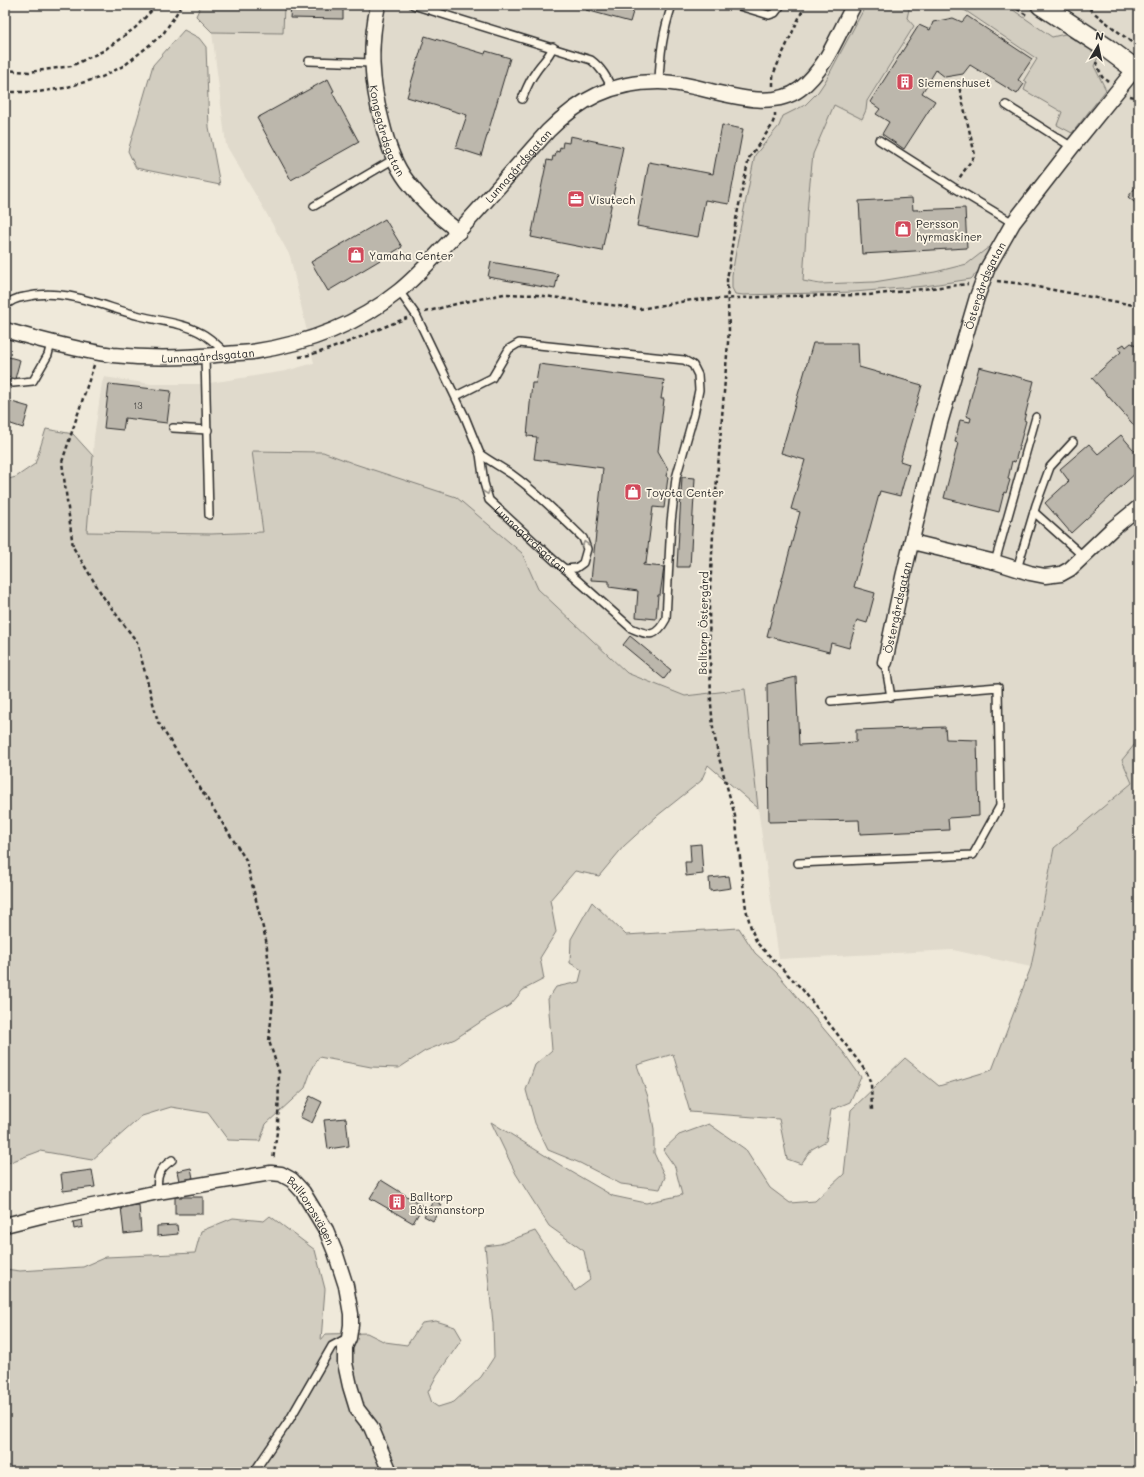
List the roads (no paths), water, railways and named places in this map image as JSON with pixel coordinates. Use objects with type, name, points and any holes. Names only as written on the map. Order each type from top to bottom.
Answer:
[{"type":"street","name":"Kongegårdsgatan","points":[[378,5],[374,28],[372,63],[376,100],[386,138],[394,159],[406,179],[421,198],[443,220],[459,232]]},
{"type":"street","name":"Lunnagårdsgatan","points":[[5,330],[51,343],[112,354],[154,358],[205,357],[251,352],[280,346],[328,332],[373,309],[399,290],[459,232],[548,131],[576,106],[592,97],[612,89],[634,84],[659,82],[684,85],[748,98],[774,99],[791,94],[800,89],[812,78],[831,51],[850,9]]},
{"type":"street","points":[[1035,11],[1138,68]]},
{"type":"street","name":"Östergårdsgatan","points":[[885,662],[940,423],[988,267],[1013,223],[1072,147],[1118,90],[1138,68]]},
{"type":"street","points":[[912,542],[1045,576],[1061,574],[1070,569],[1112,529],[1139,507]]},
{"type":"street","name":"Balltorpsvägen","points":[[5,1225],[44,1215],[158,1192],[271,1173],[281,1174],[292,1180],[304,1192],[326,1230],[342,1271],[349,1302],[351,1325],[349,1338],[345,1347],[345,1363],[353,1398],[357,1409],[371,1426],[390,1472]]},
{"type":"lane","points":[[413,5],[591,60],[606,76],[612,89]]},
{"type":"lane","points":[[659,82],[660,55],[667,20],[672,5]]},
{"type":"lane","points":[[736,5],[769,14],[775,13],[780,5]]},
{"type":"lane","points":[[522,99],[528,84],[548,58],[552,47]]},
{"type":"lane","points":[[309,61],[372,63]]},
{"type":"lane","points":[[1006,105],[1072,147]]},
{"type":"lane","points":[[879,140],[1013,223]]},
{"type":"lane","points":[[314,206],[394,159]]},
{"type":"lane","name":"Lunnagårdsgatan","points":[[399,290],[416,315],[456,396],[480,454],[484,483],[489,500],[565,568],[576,568],[583,563],[587,549],[583,538],[533,491],[513,475],[496,466],[480,454]]},
{"type":"lane","points":[[5,306],[18,298],[31,295],[51,294],[74,296],[139,316],[176,324],[201,332],[227,354]]},
{"type":"lane","points":[[13,383],[33,381],[48,355],[51,343]]},
{"type":"lane","points":[[456,396],[492,378],[509,349],[519,343],[684,360],[693,365],[698,375],[699,390],[694,414],[676,478],[671,522],[666,619],[660,630],[653,633],[644,634],[631,628],[565,568]]},
{"type":"lane","points":[[205,357],[209,515]]},
{"type":"lane","points":[[995,562],[1036,417]]},
{"type":"lane","points":[[173,428],[208,430]]},
{"type":"lane","points":[[1017,568],[1034,512],[1050,467],[1073,442]]},
{"type":"lane","points":[[1034,512],[1083,556]]},
{"type":"lane","name":"Östergårdsgatan","points":[[885,662],[891,697]]},
{"type":"lane","points":[[798,864],[973,855],[1000,806],[998,687],[831,701]]},
{"type":"lane","points":[[158,1192],[157,1183],[160,1172],[163,1166],[172,1160]]},
{"type":"lane","points":[[254,1472],[290,1419],[332,1346],[349,1338]]},
{"type":"place","name":"Siemenshuset","points":[[905,82]]},
{"type":"place","name":"Visutech","points":[[576,199]]},
{"type":"place","name":"Persson hyrmaskiner","points":[[903,229]]},
{"type":"place","name":"Yamaha Center","points":[[356,255]]},
{"type":"place","name":"Toyota Center","points":[[633,492]]},
{"type":"place","name":"Balltorp Båtsmanstorp","points":[[397,1202]]}]
